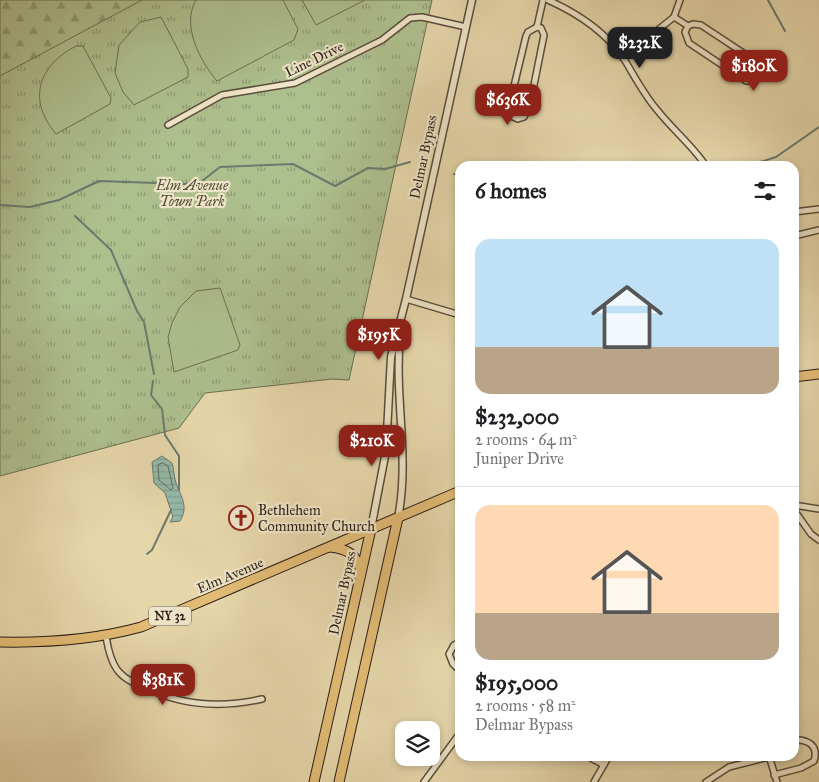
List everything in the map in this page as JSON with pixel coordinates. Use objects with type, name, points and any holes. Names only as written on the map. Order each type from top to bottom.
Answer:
[{"type":"main road","points":[[799,376],[819,374]]},
{"type":"main road","name":"Elm Avenue","points":[[0,642],[49,643],[106,636],[162,619],[455,493]]},
{"type":"main road","name":"Delmar Bypass","points":[[339,782],[398,518]]},
{"type":"main road","name":"Delmar Bypass","points":[[314,782],[371,529]]},
{"type":"main road","points":[[330,547],[348,551],[356,557],[361,570]]},
{"type":"street","name":"Delmar Bypass","points":[[371,529],[386,451],[391,357],[406,299],[472,0]]},
{"type":"street","points":[[537,27],[541,28],[544,35],[530,105],[524,117],[518,119],[511,116],[509,108],[526,36],[528,32],[537,27],[543,0]]},
{"type":"street","points":[[548,0],[585,21],[623,58],[658,111],[702,161]]},
{"type":"street","points":[[623,58],[674,17],[680,0]]},
{"type":"street","name":"Line Drive","points":[[168,125],[232,91],[295,83],[388,37],[410,18],[416,16],[438,19],[466,28]]},
{"type":"street","points":[[674,17],[688,26],[701,25],[754,60],[761,68],[759,77],[755,81],[746,81],[688,43],[685,35],[688,26]]},
{"type":"street","points":[[799,211],[819,209]]},
{"type":"street","points":[[799,235],[819,230]]},
{"type":"street","points":[[406,299],[455,314]]},
{"type":"street","name":"Delmar Bypass","points":[[398,518],[403,480],[398,350],[401,320]]},
{"type":"street","points":[[388,406],[401,408]]},
{"type":"street","points":[[799,506],[819,509]]},
{"type":"street","points":[[799,517],[811,534],[819,540]]},
{"type":"street","points":[[106,636],[112,660],[120,674],[152,691],[187,703],[198,704],[240,704],[262,699]]},
{"type":"street","points":[[455,644],[449,654],[455,666]]},
{"type":"street","points":[[424,782],[455,740]]},
{"type":"street","points":[[774,775],[801,768],[814,760],[815,751],[811,744],[807,741],[799,740]]},
{"type":"street","points":[[596,761],[604,765]]},
{"type":"street","points":[[594,782],[606,761]]},
{"type":"street","points":[[706,782],[729,767],[751,761]]},
{"type":"street","points":[[770,761],[777,782]]},
{"type":"green space","name":"Elm Avenue Town Park","points":[[0,0],[432,0],[349,380],[332,379],[205,393],[179,428],[0,476]]},
{"type":"green space","points":[[0,0],[142,0],[0,76]]},
{"type":"green space","points":[[196,0],[283,0],[298,29],[294,40],[217,81],[204,63],[194,42],[191,20]]},
{"type":"green space","points":[[302,0],[365,0],[316,25]]},
{"type":"green space","points":[[161,17],[188,69],[188,77],[134,105],[123,92],[115,73],[119,45],[140,22]]},
{"type":"green space","points":[[76,46],[83,46],[111,98],[110,104],[56,134],[47,121],[42,109],[41,85],[45,74],[53,63]]},
{"type":"green space","points":[[220,288],[240,345],[238,350],[174,372],[168,337],[180,307],[196,291]]},
{"type":"water","points":[[162,456],[172,463],[176,483],[183,502],[184,511],[180,521],[170,522],[173,517],[165,493],[154,483],[152,462]]},
{"type":"waterway","points":[[768,0],[785,31]]},
{"type":"waterway","points":[[764,161],[776,157],[819,127]]},
{"type":"waterway","points":[[202,181],[220,167],[293,164],[335,186],[368,168],[385,169],[410,162]]},
{"type":"waterway","points":[[0,205],[30,207],[59,200],[99,181],[185,184],[195,182]]},
{"type":"waterway","points":[[75,216],[111,250],[137,311],[144,322],[154,374]]},
{"type":"waterway","points":[[153,381],[151,395],[162,409],[165,435],[179,456],[179,490]]},
{"type":"waterway","points":[[147,554],[152,550],[171,510]]},
{"type":"place","name":"Bethlehem Community Church","points":[[241,518]]}]
